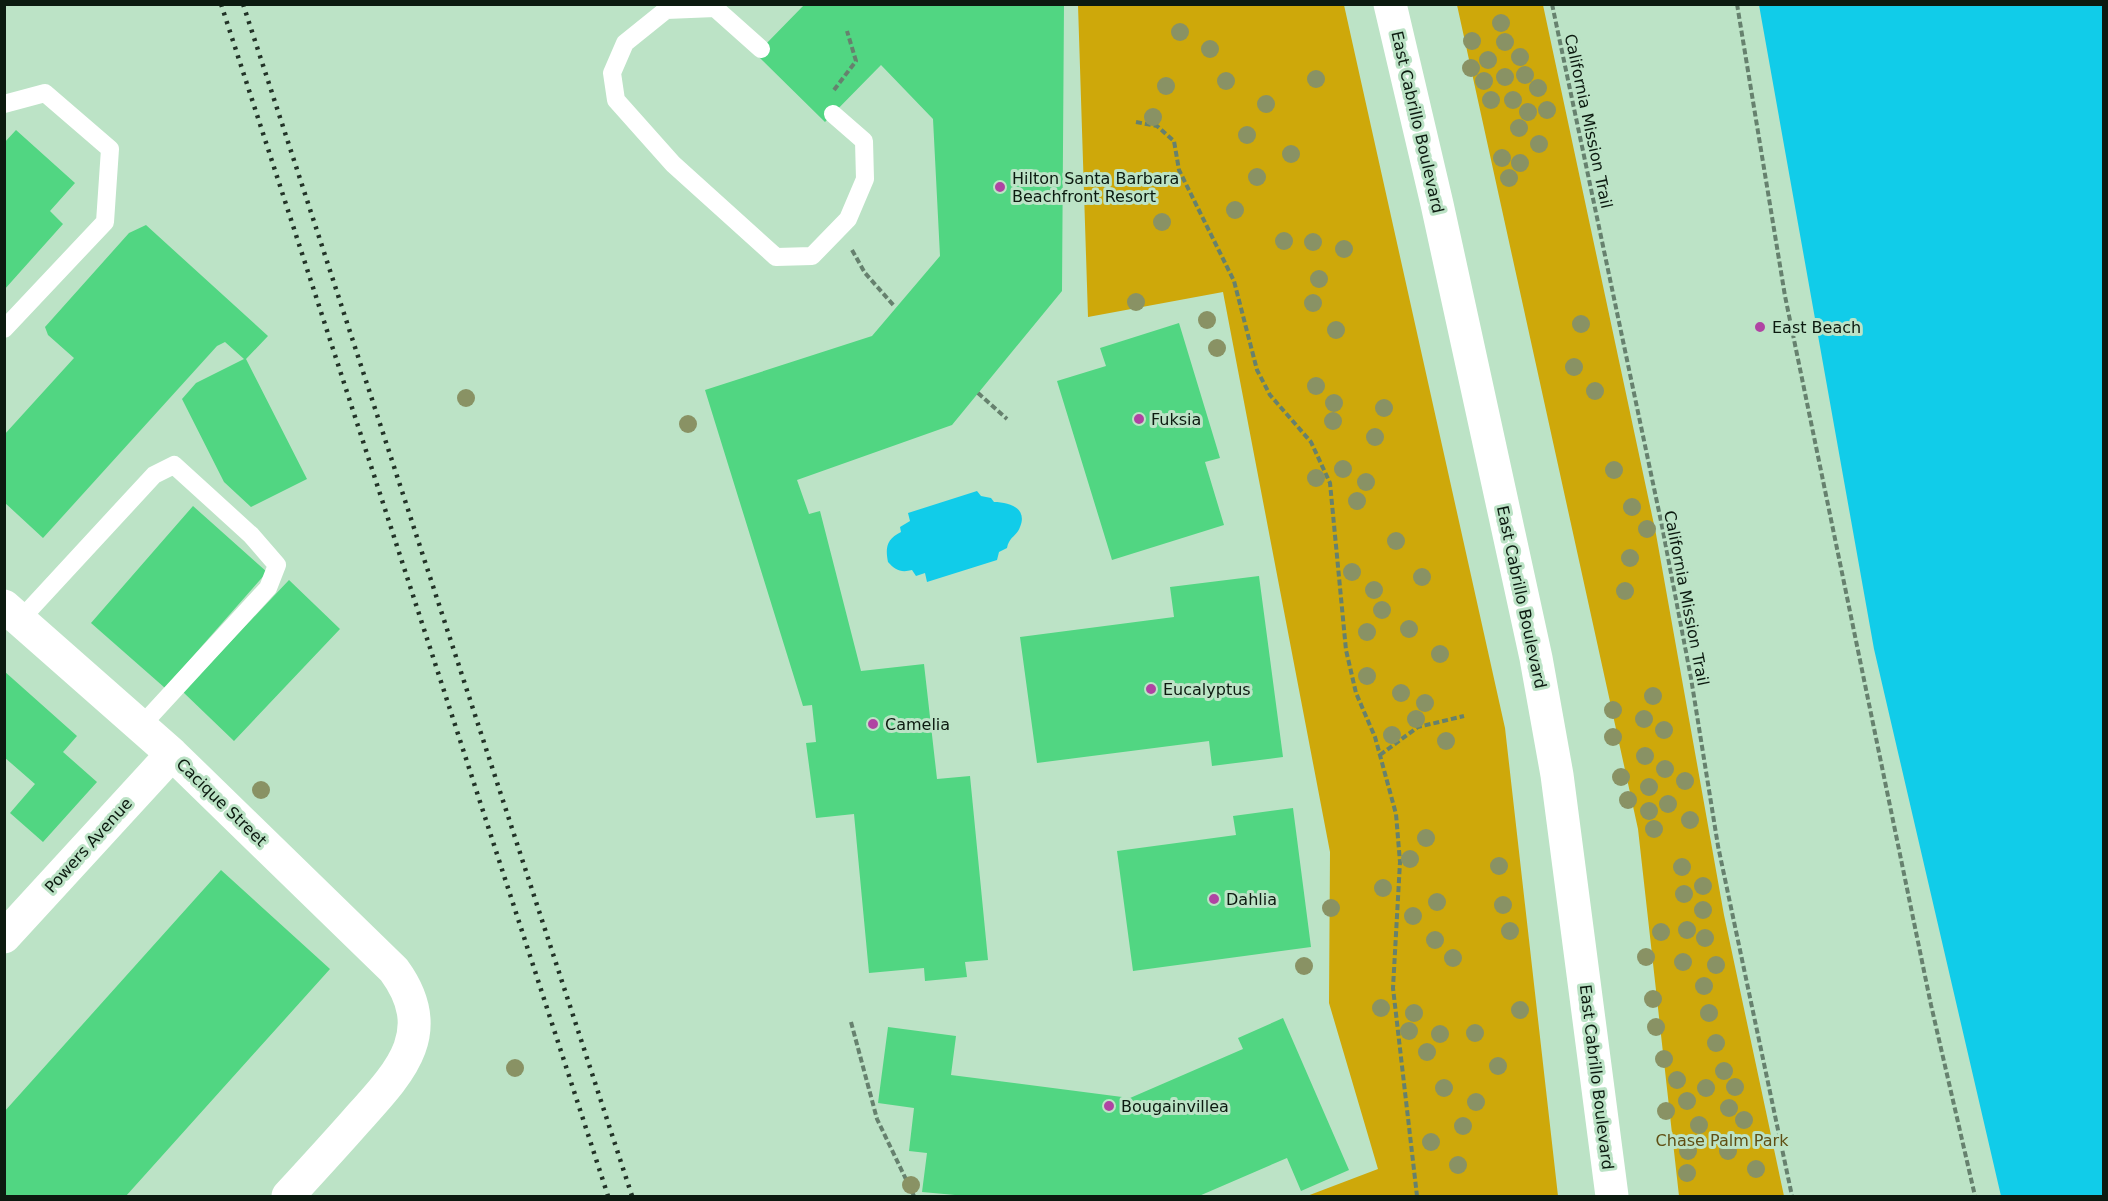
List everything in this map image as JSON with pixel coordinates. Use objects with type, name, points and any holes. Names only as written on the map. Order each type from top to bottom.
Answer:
[{"type":"main road","name":"East Cabrillo Boulevard","points":[[1390,4],[1437,204],[1536,658],[1559,787],[1612,1197]]},
{"type":"main road","name":"Cacique Street","points":[[12,613],[172,753],[394,970],[405,984],[414,1017],[414,1034],[403,1067],[288,1197]]},
{"type":"main road","name":"Powers Avenue","points":[[4,937],[172,753]]},
{"type":"lane","points":[[761,49],[716,8],[666,10],[625,44],[612,73],[616,100],[673,164],[776,257],[812,256],[848,219],[865,179],[864,141],[833,114]]},
{"type":"lane","points":[[4,105],[45,93],[110,149],[105,222],[4,329]]},
{"type":"lane","points":[[12,613],[154,475],[174,465],[251,535],[277,565],[267,588],[141,726]]},
{"type":"path","name":"California Mission Trail","points":[[1552,4],[1662,526],[1691,678],[1718,846],[1792,1197]]},
{"type":"path","points":[[1737,4],[1785,296],[1931,1005],[1975,1197]]},
{"type":"path","points":[[1136,122],[1157,126],[1174,141],[1179,170],[1234,281],[1257,370],[1270,395],[1311,441],[1330,483],[1346,650],[1356,693],[1375,737],[1396,814],[1400,862],[1393,988],[1417,1197]]},
{"type":"path","points":[[978,393],[1007,419]]},
{"type":"path","points":[[1380,755],[1418,727],[1464,716]]},
{"type":"path","points":[[851,1022],[877,1119],[914,1197]]},
{"type":"green space","points":[[1078,5],[1344,5],[1505,728],[1558,1196],[1307,1196],[1378,1169],[1329,1003],[1330,852],[1223,292],[1088,317]]},
{"type":"green space","name":"Chase Palm Park","points":[[1457,5],[1543,5],[1656,534],[1724,915],[1784,1196],[1679,1196],[1638,829]]},
{"type":"water","points":[[1759,5],[2103,5],[2103,1196],[2001,1196],[1874,649]]},
{"type":"water","points":[[977,491],[981,496],[991,498],[994,502],[1016,507],[1021,515],[1019,530],[1009,541],[1007,548],[999,552],[997,560],[927,582],[925,573],[916,576],[912,570],[898,570],[888,562],[888,544],[901,532],[900,527],[910,521],[908,513]]},
{"type":"building","points":[[805,4],[1064,4],[1062,291],[952,425],[797,480],[809,514],[820,511],[861,671],[924,664],[937,779],[970,776],[988,960],[965,962],[967,977],[925,981],[924,968],[869,973],[854,814],[816,818],[806,743],[816,742],[812,705],[803,706],[705,390],[872,336],[940,256],[933,119],[881,65],[825,122],[756,54]]},
{"type":"building","points":[[16,130],[75,183],[50,211],[63,224],[4,290],[4,143]]},
{"type":"building","points":[[146,225],[268,336],[246,359],[307,479],[251,507],[224,482],[182,399],[196,383],[244,359],[225,342],[217,346],[43,538],[4,502],[4,435],[74,358],[48,335],[45,327],[129,233]]},
{"type":"building","name":"Fuksia","points":[[1179,323],[1220,458],[1205,462],[1224,525],[1112,560],[1057,381],[1106,366],[1100,348]]},
{"type":"building","points":[[193,506],[267,572],[165,688],[91,623]]},
{"type":"building","name":"Eucalyptus","points":[[1259,576],[1283,757],[1212,766],[1209,741],[1037,763],[1020,637],[1174,617],[1170,587]]},
{"type":"building","points":[[289,580],[340,629],[234,741],[183,692]]},
{"type":"building","points":[[4,671],[77,736],[63,752],[97,782],[43,842],[10,813],[35,784],[4,757]]},
{"type":"building","name":"Dahlia","points":[[1293,808],[1311,947],[1133,971],[1117,851],[1236,835],[1233,816]]},
{"type":"building","points":[[221,870],[330,969],[126,1196],[4,1196],[4,1112]]},
{"type":"building","name":"Bougainvillea","points":[[1283,1018],[1349,1170],[1301,1191],[1287,1158],[1199,1196],[966,1196],[922,1192],[927,1153],[909,1151],[914,1108],[878,1103],[888,1027],[956,1036],[951,1075],[1130,1098],[1243,1049],[1238,1038]]},
{"type":"railway","points":[[221,4],[608,1196]]},
{"type":"railway","points":[[243,4],[632,1196]]},
{"type":"place","name":"Hilton Santa Barbara Beachfront Resort","points":[[1000,187]]},
{"type":"place","name":"East Beach","points":[[1760,327]]},
{"type":"place","name":"Fuksia","points":[[1139,419]]},
{"type":"place","name":"Eucalyptus","points":[[1151,689]]},
{"type":"place","name":"Camelia","points":[[873,724]]},
{"type":"place","name":"Dahlia","points":[[1214,899]]},
{"type":"place","name":"Bougainvillea","points":[[1109,1106]]}]
